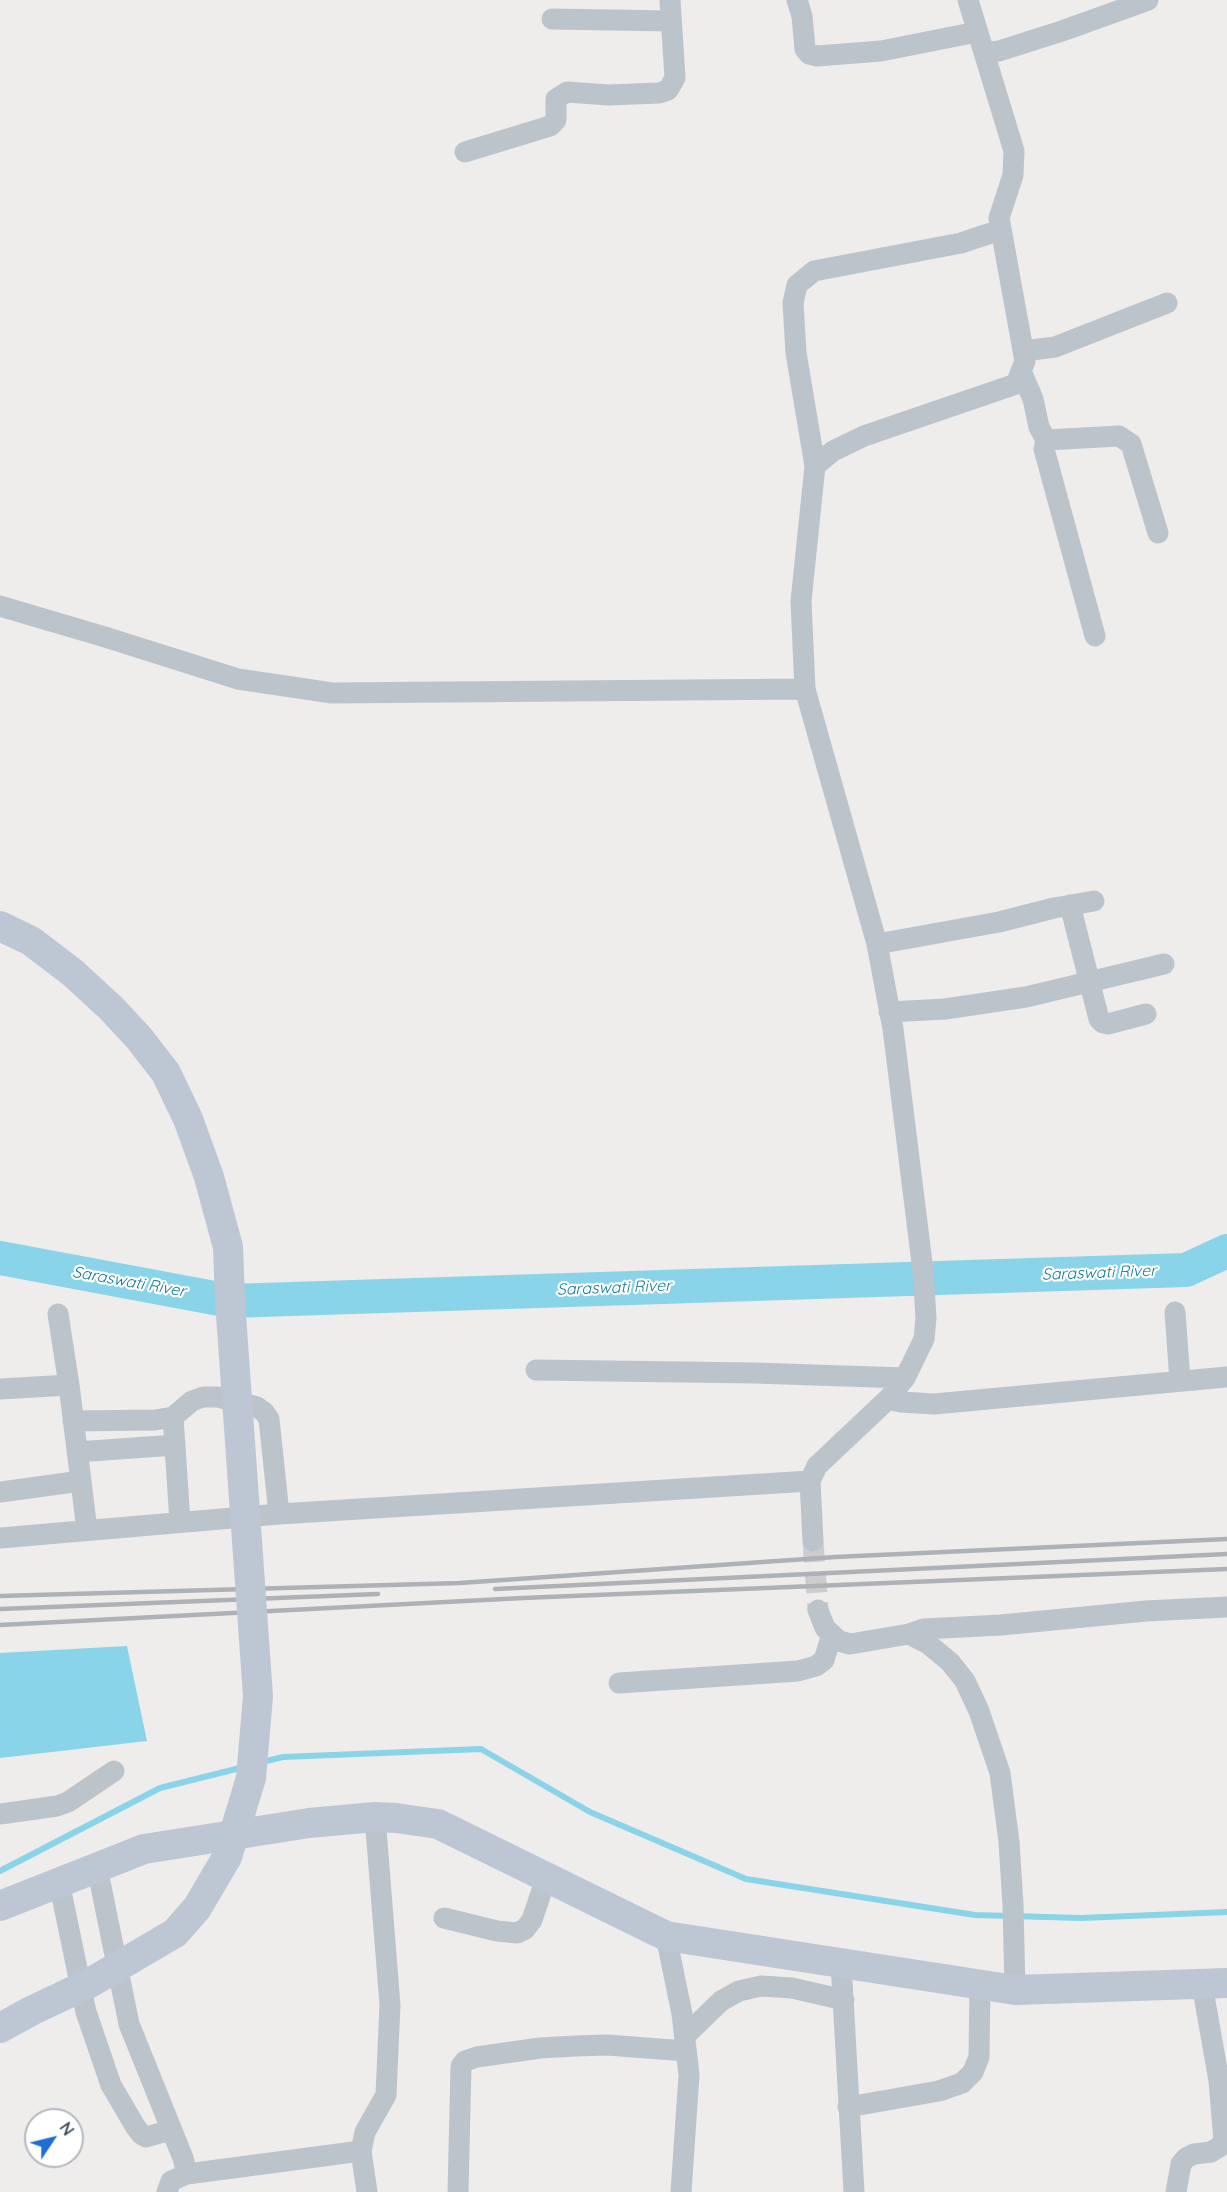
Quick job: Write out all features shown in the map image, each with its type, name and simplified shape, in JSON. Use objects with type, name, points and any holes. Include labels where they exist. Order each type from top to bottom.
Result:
[{"type":"street","points":[[797,0],[802,16],[805,49],[809,54],[817,56],[881,51],[977,32]]},
{"type":"street","points":[[968,0],[1014,151],[1013,175],[999,218],[1022,361],[1039,428],[1046,440],[1044,449],[1095,636]]},
{"type":"street","points":[[984,53],[999,51],[1062,31],[1148,0]]},
{"type":"street","points":[[465,152],[550,126],[556,120],[556,99],[567,92],[609,95],[659,93],[668,90],[675,78],[670,10],[552,19]]},
{"type":"street","points":[[813,1541],[810,1481],[817,1466],[888,1399],[905,1378],[924,1339],[926,1318],[923,1271],[889,1012],[877,944],[805,689],[801,601],[815,466],[796,353],[794,303],[796,285],[814,271],[961,243],[1000,230]]},
{"type":"street","points":[[1022,361],[1167,303]]},
{"type":"street","points":[[815,466],[833,451],[864,436],[1016,384],[1022,361]]},
{"type":"street","points":[[1046,440],[1119,436],[1131,444],[1158,533]]},
{"type":"street","points":[[0,606],[238,679],[332,693],[805,689]]},
{"type":"street","points":[[877,944],[999,922],[1094,901]]},
{"type":"street","points":[[1070,905],[1099,1019],[1103,1023],[1121,1022],[1146,1014]]},
{"type":"street","points":[[0,926],[31,941],[74,973],[139,1038],[166,1072],[188,1119],[209,1177],[228,1247],[258,1696],[251,1779],[226,1857],[197,1908],[175,1933],[88,1984],[0,2028]]},
{"type":"street","points":[[889,1012],[945,1008],[1026,997],[1164,964]]},
{"type":"street","points":[[1175,1312],[1180,1381]]},
{"type":"street","points":[[58,1314],[87,1530]]},
{"type":"street","points":[[536,1370],[754,1372],[905,1378]]},
{"type":"street","points":[[888,1399],[934,1404],[1227,1377]]},
{"type":"street","points":[[0,1389],[69,1385]]},
{"type":"street","points":[[73,1421],[155,1420],[173,1417],[192,1401],[203,1397],[257,1407],[269,1419],[279,1514]]},
{"type":"street","points":[[173,1417],[180,1522]]},
{"type":"street","points":[[77,1452],[175,1445]]},
{"type":"street","points":[[0,1492],[81,1481]]},
{"type":"street","points":[[0,1538],[279,1514],[810,1481]]},
{"type":"street","points":[[818,1610],[825,1628],[839,1641],[850,1644],[909,1634],[924,1629],[1001,1625],[1146,1611],[1227,1607]]},
{"type":"street","points":[[619,1683],[798,1671],[816,1666],[824,1660],[832,1634]]},
{"type":"street","points":[[909,1634],[927,1643],[950,1662],[965,1681],[979,1711],[1000,1773],[1010,1853],[1015,1990]]},
{"type":"street","points":[[0,1814],[57,1806],[68,1802],[114,1771]]},
{"type":"street","points":[[367,2192],[361,2151],[365,2133],[386,2095],[389,2044],[389,1974],[375,1817]]},
{"type":"street","points":[[0,1906],[144,1850],[309,1823],[375,1817],[438,1824],[666,1936],[1015,1990],[1214,1984],[1225,2141],[1211,2152],[1194,2154],[1186,2158],[1181,2164],[1176,2192]]},
{"type":"street","points":[[97,1868],[129,2024],[183,2158],[187,2174]]},
{"type":"street","points":[[444,1918],[497,1931],[517,1933],[525,1929],[532,1920],[546,1878]]},
{"type":"street","points":[[59,1882],[86,2012],[111,2085],[141,2134],[146,2137],[171,2130]]},
{"type":"street","points":[[666,1936],[686,2044],[689,2075],[681,2192]]},
{"type":"street","points":[[841,1963],[854,2192]]},
{"type":"street","points":[[848,2107],[939,2091],[962,2083],[973,2072],[980,2057],[980,1984]]},
{"type":"street","points":[[686,2044],[721,2001],[739,1992],[761,1986],[792,1988],[844,2000]]},
{"type":"street","points":[[458,2192],[461,2066],[465,2061],[477,2057],[540,2048],[686,2044]]},
{"type":"street","points":[[167,2192],[171,2181],[187,2174],[361,2151]]},
{"type":"water","points":[[127,1646],[147,1741],[0,1758],[0,1653]]},
{"type":"waterway","name":"Saraswati River","points":[[0,1258],[230,1301],[1186,1270],[1227,1251]]},
{"type":"waterway","points":[[262,1762],[283,1757],[481,1749],[590,1812],[746,1879],[975,1915],[1081,1918],[1227,1912]]},
{"type":"waterway","points":[[0,1871],[160,1788],[244,1767]]},
{"type":"tunnel","points":[[813,1541],[818,1610]]},
{"type":"railway","points":[[0,1596],[460,1583],[835,1557],[1227,1539]]},
{"type":"railway","points":[[495,1589],[1227,1554]]},
{"type":"railway","points":[[0,1625],[523,1598],[1227,1569]]},
{"type":"railway","points":[[0,1609],[378,1594]]}]
